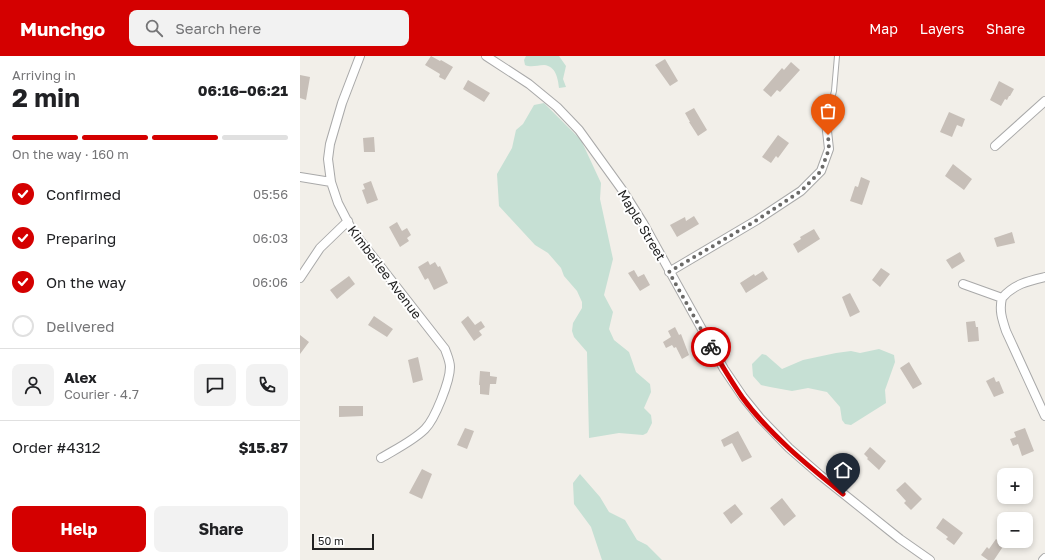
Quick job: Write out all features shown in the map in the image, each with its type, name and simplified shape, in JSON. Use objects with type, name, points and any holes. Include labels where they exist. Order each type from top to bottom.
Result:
[{"type":"street","name":"Kimberlee Avenue","points":[[360,56],[342,104],[330,144],[328,159],[331,182],[338,203],[352,230],[445,349],[450,365],[448,384],[436,412],[427,428],[406,444],[381,458]]},
{"type":"street","name":"Maple Street","points":[[486,56],[529,84],[557,107],[579,130],[623,191],[643,223],[724,369],[742,397],[760,418],[789,448],[820,475],[900,539],[930,560]]},
{"type":"street","points":[[995,146],[1045,101]]},
{"type":"street","points":[[669,272],[757,220],[801,191],[821,171],[829,149],[826,122]]},
{"type":"street","points":[[300,177],[331,182]]},
{"type":"street","points":[[300,278],[320,248],[348,221]]},
{"type":"street","points":[[1045,277],[1015,286],[1002,298],[1000,306],[1006,330],[1045,416]]},
{"type":"street","points":[[963,284],[1002,298]]},
{"type":"lane","points":[[826,122],[834,91],[837,56]]},
{"type":"green space","points":[[526,56],[559,56],[566,66],[563,79],[566,87],[559,88],[554,70],[548,66],[525,65],[524,60]]},
{"type":"green space","points":[[544,103],[581,140],[601,183],[600,199],[613,259],[604,295],[613,312],[609,329],[614,340],[629,352],[636,372],[650,384],[651,392],[644,408],[651,415],[652,423],[647,433],[643,435],[619,433],[589,438],[587,352],[574,337],[572,331],[573,323],[582,308],[582,302],[577,291],[564,276],[561,268],[548,253],[535,245],[499,206],[497,174],[512,148],[516,130],[523,124],[534,105]]},
{"type":"green space","points":[[879,349],[894,355],[895,362],[885,390],[886,403],[851,425],[845,424],[842,420],[840,407],[827,392],[808,388],[792,391],[770,387],[761,385],[753,376],[752,364],[762,354],[766,355],[782,369],[803,360],[836,353],[851,351],[860,353]]},
{"type":"green space","points":[[580,474],[600,497],[609,512],[625,520],[637,540],[647,545],[662,560],[602,560],[591,527],[574,504],[573,483]]},
{"type":"building","points":[[431,56],[453,67],[445,80],[439,77],[440,74],[425,65]]},
{"type":"building","points":[[665,59],[678,81],[670,86],[655,65]]},
{"type":"building","points":[[791,62],[800,70],[780,92],[777,90],[771,97],[763,90],[782,68],[784,70]]},
{"type":"building","points":[[300,75],[310,77],[306,100],[300,98]]},
{"type":"building","points":[[468,80],[490,93],[484,102],[463,89]]},
{"type":"building","points":[[999,81],[1014,89],[1001,106],[990,100]]},
{"type":"building","points":[[694,108],[707,130],[698,136],[685,113]]},
{"type":"building","points":[[949,112],[965,119],[962,127],[957,125],[952,137],[940,132]]},
{"type":"building","points":[[778,135],[789,143],[778,158],[776,156],[771,163],[762,157]]},
{"type":"building","points":[[374,137],[375,152],[364,152],[363,138]]},
{"type":"building","points":[[953,164],[972,179],[964,190],[945,176]]},
{"type":"building","points":[[861,177],[870,181],[862,205],[850,201],[855,186],[858,187]]},
{"type":"building","points":[[371,181],[378,200],[367,204],[362,190],[365,189],[363,184]]},
{"type":"building","points":[[694,216],[699,224],[677,237],[670,225],[685,217],[686,221]]},
{"type":"building","points":[[397,222],[402,231],[407,228],[411,235],[407,238],[409,241],[400,247],[389,227]]},
{"type":"building","points":[[814,229],[820,239],[798,253],[793,244],[801,239],[800,237]]},
{"type":"building","points":[[1012,232],[1015,243],[997,247],[994,238]]},
{"type":"building","points":[[960,252],[965,261],[952,269],[946,260]]},
{"type":"building","points":[[428,261],[430,265],[435,262],[438,267],[440,266],[448,283],[434,290],[428,278],[425,280],[418,267]]},
{"type":"building","points":[[881,268],[890,274],[880,287],[872,280]]},
{"type":"building","points":[[634,270],[638,277],[644,274],[650,285],[640,291],[628,273]]},
{"type":"building","points":[[763,271],[768,279],[746,293],[740,283],[754,274],[755,276]]},
{"type":"building","points":[[349,276],[355,284],[337,299],[330,290]]},
{"type":"building","points":[[850,293],[860,312],[850,317],[842,297]]},
{"type":"building","points":[[374,316],[393,329],[387,337],[368,325]]},
{"type":"building","points":[[468,316],[475,325],[481,321],[485,327],[479,331],[482,335],[474,341],[461,322]]},
{"type":"building","points":[[975,321],[976,327],[978,327],[979,341],[968,342],[966,322]]},
{"type":"building","points":[[675,327],[679,335],[681,334],[689,355],[682,359],[676,347],[674,348],[672,345],[666,348],[663,342],[671,337],[668,331]]},
{"type":"building","points":[[300,335],[309,342],[300,354]]},
{"type":"building","points":[[418,357],[423,380],[413,383],[408,360]]},
{"type":"building","points":[[909,362],[922,384],[913,389],[900,368]]},
{"type":"building","points":[[480,371],[490,372],[490,376],[497,377],[496,384],[490,384],[489,395],[480,394]]},
{"type":"building","points":[[994,377],[996,382],[999,381],[1004,393],[994,397],[986,381]]},
{"type":"building","points":[[339,406],[363,406],[363,416],[339,417]]},
{"type":"building","points":[[465,428],[474,431],[467,449],[457,445]]},
{"type":"building","points":[[1025,428],[1034,451],[1022,456],[1018,444],[1013,446],[1010,439],[1016,437],[1014,432]]},
{"type":"building","points":[[738,431],[752,457],[742,462],[732,443],[724,447],[721,440]]},
{"type":"building","points":[[870,447],[886,461],[879,470],[867,459],[868,458],[864,454]]},
{"type":"building","points":[[422,469],[432,474],[422,499],[409,493]]},
{"type":"building","points":[[905,482],[922,499],[911,510],[904,503],[906,501],[896,490]]},
{"type":"building","points":[[782,498],[796,516],[784,526],[770,508]]},
{"type":"building","points":[[735,504],[743,514],[731,524],[723,513]]},
{"type":"building","points":[[943,518],[963,533],[954,545],[946,539],[948,537],[936,528]]},
{"type":"building","points":[[996,539],[997,548],[1002,548],[994,560],[988,560],[981,555],[987,547],[989,549]]},
{"type":"way so far","points":[[711,347],[669,272],[757,220],[801,191],[821,171],[829,149],[828,135]]},
{"type":"route","points":[[711,347],[742,397],[760,418],[789,448],[843,494]]}]
